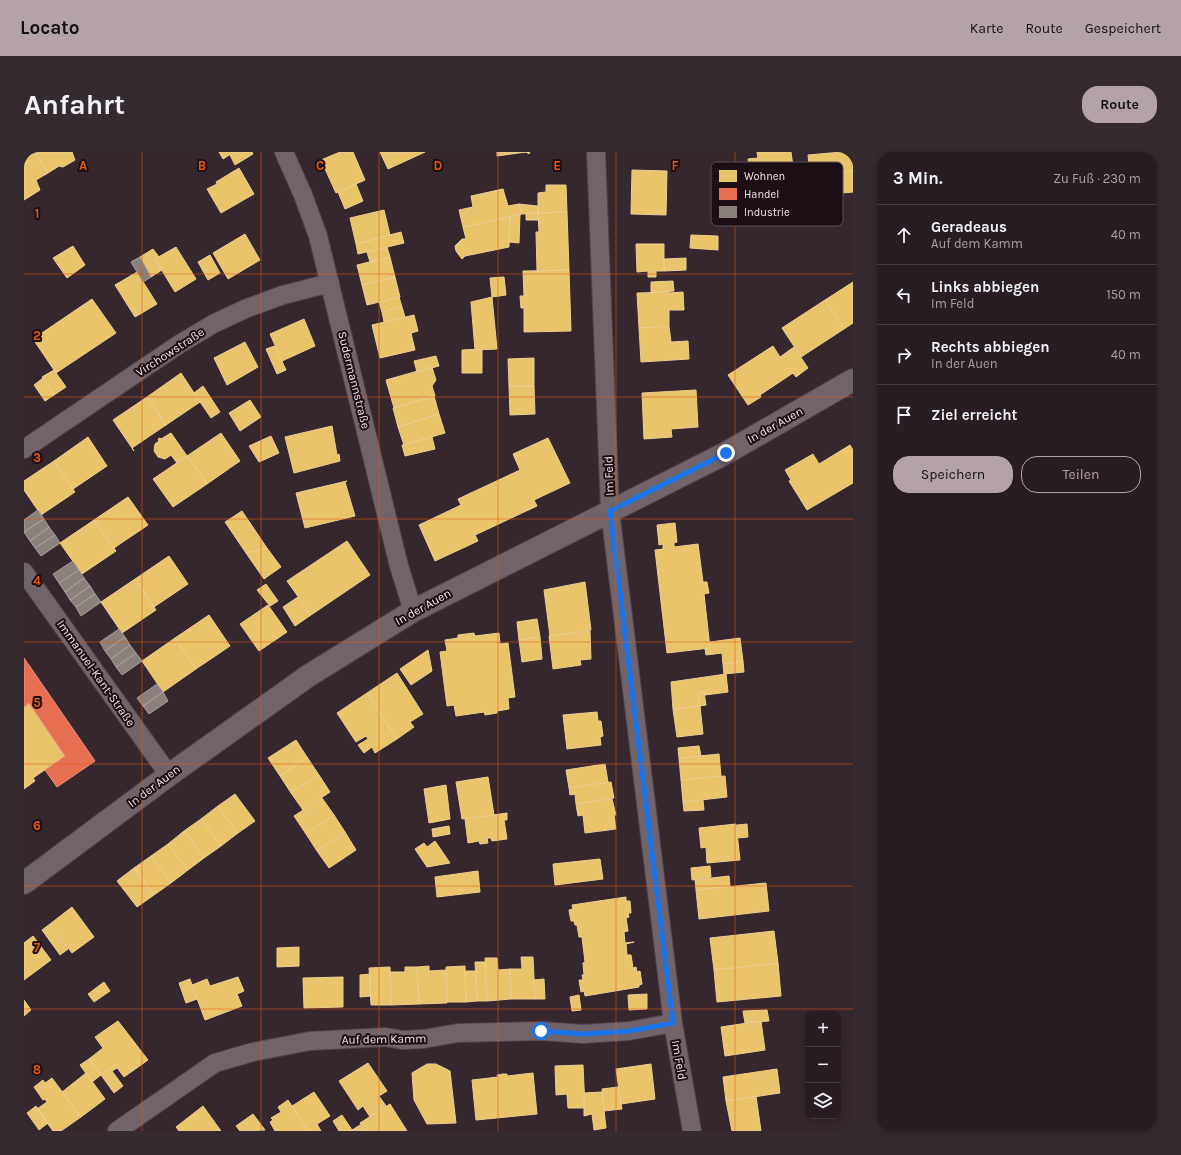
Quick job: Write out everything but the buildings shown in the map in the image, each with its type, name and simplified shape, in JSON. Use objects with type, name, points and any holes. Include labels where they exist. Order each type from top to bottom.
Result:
[{"type":"street","name":"Im Feld","points":[[596,152],[610,511],[673,1023],[692,1131]]},
{"type":"street","name":"Sudermannstraße","points":[[287,153],[304,195],[318,236],[399,566],[413,611]]},
{"type":"street","name":"Virchowstraße","points":[[24,449],[178,345],[213,324],[245,309],[283,295],[330,283]]},
{"type":"street","name":"In der Auen","points":[[24,883],[169,775],[308,676],[413,611],[726,453],[853,380]]},
{"type":"street","name":"Immanuel-Kant-Straße","points":[[24,572],[169,775]]},
{"type":"street","name":"Auf dem Kamm","points":[[117,1131],[215,1063],[253,1052],[288,1045],[310,1041],[386,1037],[402,1040],[424,1040],[458,1033],[541,1031],[583,1034],[629,1031],[673,1023]]},
{"type":"route","points":[[541,1031],[583,1034],[629,1031],[673,1023],[610,511],[726,453]]}]
